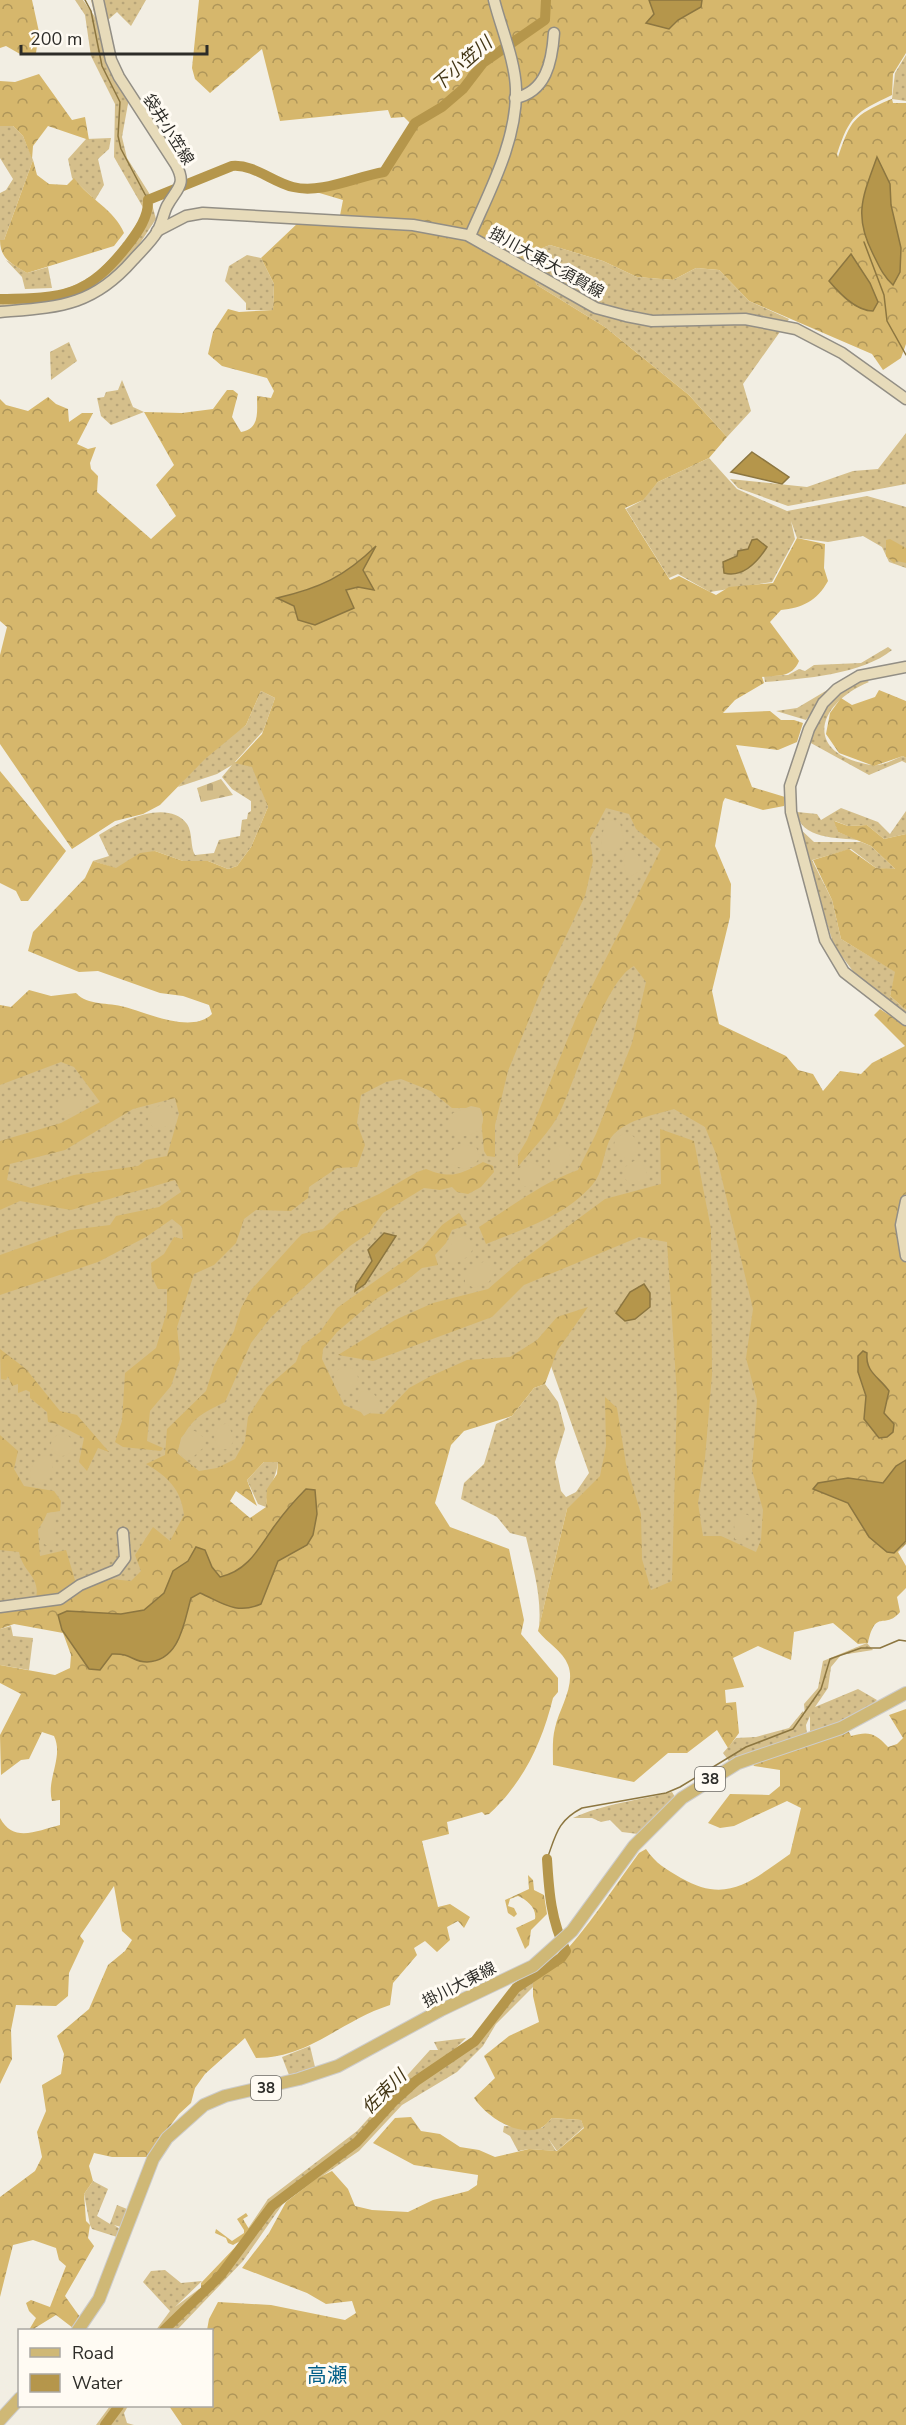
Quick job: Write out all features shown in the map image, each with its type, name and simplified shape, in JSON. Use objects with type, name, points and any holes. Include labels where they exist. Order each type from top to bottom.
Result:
[{"type":"main road","name":"袋井小笠線","points":[[0,312],[68,305],[100,291],[118,277],[158,231],[182,179],[176,165],[118,77],[111,60],[98,0]]},
{"type":"main road","points":[[470,236],[505,151],[515,98],[514,74],[494,0]]},
{"type":"main road","points":[[515,98],[532,93],[542,82],[547,71],[554,33]]},
{"type":"main road","name":"掛川大東大須賀線","points":[[158,231],[186,216],[236,213],[413,225],[470,236],[596,308],[652,321],[745,319],[796,329],[842,353],[905,398]]},
{"type":"main road","points":[[906,667],[859,676],[837,689],[823,703],[809,729],[790,786],[791,812],[825,940],[844,972],[906,1020]]},
{"type":"main road","points":[[906,1201],[902,1225],[906,1256]]},
{"type":"main road","points":[[0,1607],[56,1601],[80,1585],[116,1570],[125,1558],[123,1533]]},
{"type":"main road","name":"掛川大東線","points":[[79,2329],[99,2299],[153,2159],[167,2138],[204,2105],[225,2096],[295,2080],[338,2066],[452,2005],[533,1966],[562,1941],[634,1846],[682,1798],[738,1763],[784,1745],[842,1728],[906,1693]]},
{"type":"main road","points":[[0,2420],[18,2400]]},
{"type":"green space","points":[[0,0],[32,0],[39,32],[36,53],[20,54],[6,46],[0,48]]},
{"type":"green space","points":[[75,0],[83,0],[95,17],[91,0],[146,0],[131,26],[117,12],[101,26],[129,98],[122,137],[127,158],[149,193],[156,219],[122,268],[97,289],[57,302],[0,307],[0,295],[42,294],[61,290],[91,276],[125,241],[145,211],[114,157],[115,104],[91,56],[85,15]]},
{"type":"green space","points":[[199,0],[906,0],[906,53],[893,74],[892,95],[855,117],[846,131],[837,154],[838,157],[850,127],[860,115],[892,99],[893,103],[906,103],[906,344],[901,358],[883,370],[872,354],[749,301],[719,270],[696,268],[673,280],[637,277],[603,261],[550,245],[522,256],[537,285],[605,327],[689,395],[727,437],[709,458],[658,482],[643,500],[625,508],[670,580],[679,576],[716,595],[729,587],[773,583],[797,538],[825,544],[824,568],[828,581],[824,588],[808,602],[781,610],[770,622],[799,661],[796,666],[784,675],[762,677],[764,683],[735,700],[723,713],[770,711],[781,720],[803,723],[797,742],[778,750],[736,745],[752,787],[785,797],[784,806],[763,810],[725,798],[723,802],[715,846],[731,884],[730,917],[712,991],[719,1024],[786,1056],[798,1070],[813,1074],[823,1091],[840,1071],[861,1074],[872,1063],[905,1046],[874,1015],[880,1009],[906,1026],[906,1544],[898,1552],[906,1566],[906,1588],[897,1597],[900,1612],[889,1620],[877,1622],[868,1643],[858,1644],[833,1623],[794,1632],[791,1660],[758,1646],[733,1658],[744,1687],[725,1690],[726,1703],[736,1702],[739,1733],[728,1748],[717,1730],[687,1753],[668,1753],[634,1782],[553,1765],[554,1732],[568,1689],[570,1673],[566,1660],[538,1631],[567,1509],[600,1476],[606,1446],[605,1397],[617,1408],[626,1464],[641,1514],[642,1559],[651,1590],[672,1581],[677,1395],[667,1242],[639,1237],[524,1285],[492,1317],[373,1361],[338,1355],[395,1320],[433,1303],[488,1289],[517,1264],[605,1199],[661,1184],[660,1129],[694,1141],[711,1229],[712,1375],[705,1458],[698,1503],[703,1536],[721,1536],[756,1552],[761,1540],[763,1510],[752,1470],[757,1400],[746,1358],[753,1309],[716,1154],[705,1127],[674,1109],[647,1116],[621,1128],[614,1134],[609,1141],[599,1174],[593,1184],[570,1205],[529,1227],[486,1244],[479,1227],[540,1188],[578,1170],[596,1134],[632,1043],[646,982],[634,966],[623,975],[612,990],[556,1119],[518,1167],[518,1155],[527,1140],[576,1018],[661,849],[636,829],[629,814],[606,808],[590,838],[593,861],[585,896],[546,978],[508,1071],[495,1125],[495,1157],[487,1156],[484,1151],[480,1108],[452,1108],[431,1091],[401,1079],[386,1082],[361,1095],[357,1123],[365,1145],[357,1167],[337,1168],[309,1187],[308,1198],[291,1211],[256,1210],[244,1219],[236,1243],[214,1265],[194,1274],[177,1327],[180,1359],[171,1386],[150,1411],[147,1441],[163,1448],[161,1451],[123,1447],[115,1442],[122,1421],[125,1373],[156,1348],[167,1311],[167,1289],[158,1289],[152,1277],[151,1263],[164,1254],[174,1237],[183,1239],[182,1227],[172,1219],[146,1237],[98,1262],[0,1295],[0,1255],[70,1230],[110,1225],[116,1216],[159,1207],[181,1192],[175,1180],[71,1210],[20,1201],[0,1210],[0,1141],[61,1123],[100,1102],[74,1067],[61,1062],[0,1085],[0,1005],[11,1007],[29,990],[51,996],[76,993],[92,1002],[119,1005],[181,1022],[203,1020],[212,1014],[209,1005],[183,996],[160,993],[98,971],[79,972],[28,951],[33,932],[85,878],[93,861],[116,868],[140,853],[155,851],[183,861],[208,861],[228,869],[237,866],[251,847],[268,807],[252,767],[235,763],[262,734],[275,698],[261,691],[246,725],[205,759],[160,805],[143,814],[115,821],[72,849],[0,744],[0,655],[7,627],[0,621],[0,399],[6,405],[28,411],[48,397],[56,404],[68,409],[69,422],[82,413],[93,413],[77,444],[88,449],[96,447],[90,463],[91,469],[98,476],[97,492],[151,539],[176,516],[156,485],[174,465],[144,412],[182,413],[213,409],[227,390],[233,390],[238,394],[232,417],[241,432],[252,427],[256,419],[257,396],[271,398],[274,391],[267,378],[222,366],[208,354],[213,332],[228,309],[239,312],[273,310],[274,284],[261,258],[299,222],[338,226],[343,200],[316,192],[389,170],[413,126],[404,117],[391,118],[388,110],[280,121],[262,49],[210,93],[195,79],[192,68]],"holes":[[[175,1098],[179,1114],[167,1156],[146,1160],[138,1166],[74,1175],[31,1188],[7,1180],[10,1164],[65,1150],[133,1109]]]},
{"type":"green space","points":[[906,55],[906,101],[892,99],[895,73]]},
{"type":"green space","points":[[39,74],[72,120],[85,117],[89,140],[48,126],[33,146],[32,159],[23,136],[13,126],[0,126],[0,81],[15,82]]},
{"type":"green space","points":[[0,126],[13,126],[23,136],[33,160],[4,240],[0,240],[0,193],[6,190],[13,179],[0,158]]},
{"type":"green space","points":[[111,138],[109,149],[98,159],[104,185],[95,200],[72,178],[68,159],[86,139]]},
{"type":"green space","points":[[33,160],[37,175],[49,184],[67,185],[74,178],[115,218],[124,233],[114,246],[27,273],[8,260],[2,252],[0,240],[4,240]]},
{"type":"green space","points":[[550,245],[603,261],[637,277],[673,280],[696,268],[719,270],[749,301],[789,319],[743,384],[751,411],[727,437],[689,395],[605,327],[537,285],[521,256]]},
{"type":"green space","points":[[247,255],[261,258],[274,284],[273,310],[246,310],[246,303],[225,281],[229,266]]},
{"type":"green space","points":[[6,260],[27,273],[48,267],[52,288],[25,289],[22,277]]},
{"type":"green space","points":[[69,342],[77,361],[51,380],[50,352]]},
{"type":"green space","points":[[122,380],[133,407],[144,412],[111,425],[101,416],[97,398],[104,397],[106,392],[118,390]]},
{"type":"green space","points":[[906,433],[906,484],[788,506],[738,488],[730,479],[807,487],[853,471],[878,469]]},
{"type":"green space","points":[[709,458],[737,489],[787,511],[867,496],[906,507],[906,568],[889,562],[882,547],[863,536],[828,542],[797,538],[791,521],[795,539],[772,582],[710,592],[678,574],[669,578],[626,509],[641,501],[658,482]]},
{"type":"green space","points":[[890,539],[906,548],[906,563],[897,561],[894,563],[886,556],[886,540]]},
{"type":"green space","points":[[888,647],[892,650],[880,658],[849,670],[814,677],[765,682],[764,676],[788,675],[799,669],[805,671],[814,665],[861,663]]},
{"type":"green space","points":[[865,679],[869,682],[837,703],[828,716],[824,728],[827,740],[835,751],[850,760],[876,765],[903,756],[906,758],[906,763],[902,761],[869,775],[809,742],[819,720],[836,697]]},
{"type":"green space","points":[[829,689],[806,720],[776,711],[797,708]]},
{"type":"green space","points":[[879,690],[906,701],[906,758],[903,756],[874,766],[839,753],[826,734],[830,713],[841,698],[852,705],[875,697]]},
{"type":"green space","points":[[261,691],[275,698],[263,731],[235,762],[254,767],[268,807],[251,847],[237,866],[228,869],[208,861],[183,861],[155,851],[117,869],[93,861],[109,856],[99,835],[144,814],[156,812],[179,816],[189,828],[195,855],[214,853],[219,840],[240,836],[242,820],[247,819],[251,811],[251,801],[232,789],[222,777],[232,765],[217,774],[178,787],[203,756],[246,725]]},
{"type":"green space","points":[[0,771],[66,851],[28,901],[21,901],[16,891],[0,883]]},
{"type":"green space","points":[[598,772],[676,851],[743,1170],[772,1564],[648,1603],[567,1509],[539,1627],[538,1593],[526,1537],[510,1533],[497,1517],[461,1499],[464,1483],[484,1464],[496,1424],[512,1416],[534,1388],[545,1384],[558,1402],[565,1429],[555,1462],[561,1491],[566,1497],[576,1492],[589,1473],[551,1366],[379,1442],[295,1391],[147,1595],[0,1626],[0,1059],[23,1042],[208,1099]]},
{"type":"green space","points":[[221,779],[233,795],[201,802],[197,788]]},
{"type":"green space","points":[[841,808],[878,822],[890,834],[906,811],[906,834],[884,839],[867,825],[848,826],[835,821],[838,832],[859,840],[821,835],[805,827],[799,821],[797,812],[817,814],[821,820]]},
{"type":"green space","points":[[612,820],[620,823],[624,840],[616,851],[606,852],[602,849],[601,841],[605,823]]},
{"type":"green space","points":[[834,821],[848,826],[867,825],[884,839],[906,834],[906,1010],[890,996],[895,972],[841,939],[832,900],[813,860],[849,849],[876,868],[895,869],[871,846],[838,832]]},
{"type":"green space","points":[[797,826],[814,842],[861,842],[871,846],[896,870],[876,868],[851,849],[812,860],[832,900],[841,939],[896,972],[890,996],[906,1010],[906,1016],[859,979],[834,946]]},
{"type":"green space","points":[[633,850],[640,858],[643,869],[630,877],[626,874],[623,860],[626,851]]},
{"type":"green space","points":[[60,1099],[83,1100],[83,1106],[73,1114],[63,1113],[56,1107]]},
{"type":"green space","points":[[167,1103],[171,1106],[175,1118],[168,1126],[154,1129],[148,1120],[150,1113]]},
{"type":"green space","points":[[471,1106],[480,1108],[482,1125],[472,1134],[460,1136],[450,1126],[449,1119],[453,1113]]},
{"type":"green space","points":[[626,1134],[635,1137],[638,1146],[635,1155],[626,1158],[617,1155],[614,1146],[617,1137]]},
{"type":"green space","points":[[459,1144],[476,1147],[480,1157],[473,1167],[464,1169],[450,1164],[450,1153]]},
{"type":"green space","points":[[564,1145],[571,1148],[569,1160],[558,1170],[551,1171],[549,1155],[555,1147]]},
{"type":"green space","points":[[634,1161],[642,1162],[649,1178],[641,1184],[631,1184],[624,1178],[625,1167]]},
{"type":"green space","points":[[483,1162],[493,1166],[494,1172],[481,1187],[468,1194],[457,1192],[452,1187],[440,1190],[424,1188],[383,1213],[369,1233],[350,1246],[271,1317],[251,1343],[225,1402],[194,1421],[185,1434],[177,1453],[199,1471],[217,1468],[235,1459],[245,1441],[248,1417],[267,1387],[296,1362],[302,1346],[320,1332],[337,1308],[422,1248],[442,1225],[459,1213],[467,1225],[452,1230],[446,1243],[435,1255],[438,1265],[422,1268],[406,1281],[376,1299],[337,1332],[323,1349],[322,1359],[344,1405],[363,1413],[384,1414],[409,1388],[431,1376],[467,1360],[510,1357],[537,1340],[557,1317],[588,1307],[557,1351],[545,1384],[534,1388],[512,1416],[464,1431],[451,1445],[435,1503],[450,1527],[509,1549],[524,1620],[521,1634],[558,1678],[558,1692],[553,1698],[543,1731],[530,1761],[501,1802],[489,1814],[485,1815],[482,1812],[447,1822],[449,1834],[422,1841],[438,1907],[450,1904],[470,1917],[464,1928],[458,1921],[447,1927],[450,1940],[437,1952],[425,1941],[414,1948],[417,1955],[393,1983],[390,2005],[293,2052],[256,2058],[245,2038],[205,2074],[195,2088],[191,2103],[179,2114],[147,2157],[112,2157],[94,2153],[89,2166],[93,2181],[84,2194],[86,2221],[90,2225],[88,2238],[94,2246],[65,2296],[80,2317],[73,2328],[56,2315],[35,2329],[30,2329],[36,2318],[29,2311],[26,2303],[31,2300],[50,2307],[66,2266],[59,2260],[56,2248],[33,2240],[13,2245],[0,2297],[0,2197],[35,2171],[42,2157],[37,2132],[46,2111],[42,2085],[61,2074],[64,2054],[57,2036],[89,2009],[108,1965],[125,1951],[132,1940],[122,1931],[114,1886],[80,1936],[84,1941],[69,1973],[68,1996],[56,2006],[16,2005],[11,2030],[12,2059],[0,2084],[0,1818],[12,1831],[19,1833],[35,1832],[60,1825],[60,1800],[52,1801],[51,1793],[57,1752],[54,1736],[42,1732],[29,1759],[21,1760],[1,1775],[0,1735],[21,1694],[0,1683],[0,1665],[55,1675],[70,1668],[71,1655],[63,1633],[14,1624],[0,1629],[0,1606],[34,1606],[37,1588],[19,1552],[0,1550],[0,1435],[18,1451],[14,1469],[24,1486],[54,1491],[61,1501],[60,1511],[48,1513],[38,1530],[40,1556],[66,1550],[77,1587],[90,1577],[131,1581],[141,1571],[135,1555],[153,1527],[170,1541],[184,1515],[180,1498],[172,1485],[146,1464],[165,1455],[167,1429],[206,1391],[214,1366],[234,1331],[241,1308],[251,1290],[302,1234],[323,1229],[340,1212],[426,1169],[449,1175],[461,1173]],"holes":[[[264,1462],[278,1462],[277,1474],[267,1489],[266,1507],[250,1518],[230,1501],[236,1491],[257,1506],[247,1480]]]},
{"type":"green space","points":[[530,1162],[540,1166],[541,1177],[532,1185],[524,1186],[521,1185],[518,1169]]},
{"type":"green space","points":[[461,1234],[468,1237],[474,1247],[469,1256],[451,1266],[447,1253],[451,1244]]},
{"type":"green space","points":[[485,1261],[495,1273],[489,1282],[474,1288],[465,1283],[465,1271]]},
{"type":"green space","points":[[0,1349],[26,1369],[60,1411],[77,1415],[109,1452],[98,1448],[87,1471],[79,1462],[84,1438],[57,1424],[48,1422],[47,1412],[30,1398],[30,1392],[26,1390],[18,1393],[18,1384],[12,1386],[8,1376],[6,1380],[1,1379]]},
{"type":"green space","points":[[346,1367],[351,1368],[357,1374],[357,1384],[351,1390],[346,1391],[341,1390],[335,1384],[334,1379],[335,1374],[341,1368]]},
{"type":"green space","points":[[362,1391],[374,1394],[379,1405],[376,1410],[364,1416],[358,1404]]},
{"type":"green space","points":[[228,1423],[234,1440],[229,1449],[219,1450],[214,1438],[218,1426]]},
{"type":"green space","points":[[195,1431],[203,1437],[203,1448],[193,1457],[185,1459],[178,1452],[181,1438],[186,1432]]},
{"type":"green space","points":[[62,1434],[70,1437],[73,1445],[70,1453],[62,1456],[54,1453],[51,1445],[54,1437]]},
{"type":"green space","points":[[47,1455],[53,1460],[52,1473],[45,1482],[37,1484],[31,1478],[30,1470],[38,1457]]},
{"type":"green space","points":[[264,1462],[278,1462],[266,1507],[258,1504],[247,1480]]},
{"type":"green space","points":[[56,1512],[54,1544],[46,1545],[40,1540],[39,1532],[47,1513]]},
{"type":"green space","points":[[740,1512],[750,1516],[752,1526],[744,1538],[739,1540],[735,1539],[734,1521]]},
{"type":"green space","points":[[11,1626],[13,1636],[33,1638],[29,1670],[0,1665],[0,1629]]},
{"type":"green space","points":[[867,1643],[873,1650],[841,1655],[831,1667],[828,1688],[815,1707],[858,1689],[877,1700],[871,1706],[846,1720],[810,1732],[810,1716],[806,1725],[807,1735],[729,1761],[723,1753],[736,1738],[756,1737],[789,1728],[803,1711],[805,1715],[804,1704],[818,1688],[823,1661]]},
{"type":"green space","points":[[906,1709],[906,2425],[182,2425],[170,2407],[213,2407],[213,2329],[207,2329],[209,2319],[218,2302],[271,2305],[345,2320],[356,2313],[352,2301],[326,2304],[307,2293],[242,2268],[269,2233],[286,2202],[316,2179],[332,2171],[348,2189],[355,2206],[372,2210],[408,2212],[433,2200],[468,2191],[477,2185],[478,2175],[414,2165],[373,2143],[395,2118],[411,2117],[421,2131],[440,2134],[460,2147],[479,2150],[495,2157],[529,2149],[557,2151],[584,2128],[581,2120],[552,2118],[541,2128],[522,2130],[503,2124],[474,2098],[495,2078],[484,2056],[509,2036],[539,2022],[533,1996],[533,1983],[577,1938],[639,1853],[646,1849],[658,1862],[681,1878],[698,1886],[713,1889],[739,1886],[764,1873],[790,1854],[801,1808],[787,1801],[734,1826],[720,1828],[708,1823],[730,1794],[769,1795],[780,1786],[780,1770],[754,1766],[752,1763],[848,1730],[851,1736],[871,1734],[888,1747],[897,1744],[903,1738],[889,1715]]},
{"type":"green space","points":[[672,1792],[675,1797],[638,1834],[622,1832],[610,1820],[601,1822],[592,1818],[573,1818],[609,1806]]},
{"type":"green space","points":[[528,1875],[533,1880],[534,1890],[544,1895],[547,1914],[531,1930],[529,1945],[525,1949],[516,1928],[535,1919],[533,1908],[518,1896],[510,1899],[508,1906],[514,1908],[517,1914],[514,1917],[508,1913],[505,1900],[529,1889]]},
{"type":"green space","points":[[566,1948],[549,1971],[496,2024],[483,2046],[457,2072],[402,2105],[359,2151],[284,2202],[243,2261],[178,2329],[157,2329],[170,2311],[143,2282],[151,2271],[165,2270],[181,2283],[202,2281],[175,2307],[199,2289],[207,2289],[268,2199],[357,2131],[430,2050],[438,2050],[434,2042],[466,2038],[447,2057],[471,2046],[489,2027],[520,1982]]},
{"type":"green space","points":[[310,2046],[315,2067],[289,2075],[282,2057]]},
{"type":"green space","points":[[552,2118],[581,2120],[584,2127],[557,2151],[548,2138],[556,2151],[529,2149],[518,2151],[510,2136],[503,2132],[504,2126],[542,2128]]},
{"type":"green space","points":[[93,2181],[108,2189],[97,2216],[110,2224],[117,2205],[127,2209],[121,2227],[114,2225],[120,2229],[117,2237],[92,2229],[90,2225],[84,2194]]},
{"type":"green space","points":[[246,2213],[248,2216],[243,2219],[249,2229],[256,2219],[259,2219],[249,2238],[214,2281],[206,2288],[201,2287],[201,2283],[242,2240],[233,2245],[228,2243],[226,2238],[215,2233],[216,2229],[232,2241],[244,2233],[237,2219]]},
{"type":"green space","points":[[109,2407],[127,2407],[124,2413],[127,2423],[134,2425],[96,2425]]},
{"type":"water","points":[[649,0],[702,0],[701,7],[678,20],[669,29],[646,23],[654,14]]},
{"type":"water","points":[[877,157],[890,184],[891,205],[901,248],[900,272],[893,285],[873,254],[863,228],[864,195]]},
{"type":"water","points":[[851,254],[870,283],[878,302],[873,311],[855,305],[829,281]]},
{"type":"water","points":[[752,452],[789,477],[782,484],[731,472]]},
{"type":"water","points":[[757,539],[767,547],[759,558],[744,571],[724,573],[723,562],[737,556],[738,551],[748,549],[752,540]]},
{"type":"water","points":[[376,546],[363,570],[374,590],[358,587],[346,590],[354,608],[315,625],[298,620],[294,606],[277,598],[331,580],[353,566]]},
{"type":"water","points":[[384,1233],[396,1236],[365,1284],[355,1291],[356,1285],[372,1261],[368,1250]]},
{"type":"water","points":[[644,1284],[650,1293],[650,1307],[635,1319],[625,1321],[616,1313],[630,1292]]},
{"type":"water","points":[[863,1351],[867,1353],[870,1370],[889,1391],[884,1413],[894,1424],[893,1432],[887,1437],[879,1438],[864,1419],[866,1396],[858,1372],[858,1356]]},
{"type":"water","points":[[906,1460],[906,1541],[894,1553],[887,1552],[869,1537],[848,1503],[813,1489],[818,1483],[848,1478],[883,1483],[896,1466]]},
{"type":"water","points":[[306,1489],[315,1490],[317,1514],[313,1535],[307,1545],[278,1561],[261,1604],[237,1608],[200,1593],[191,1598],[179,1639],[167,1655],[147,1662],[112,1654],[100,1670],[89,1669],[62,1630],[58,1615],[67,1611],[121,1614],[144,1610],[164,1593],[173,1571],[188,1561],[196,1547],[205,1550],[212,1567],[220,1577],[238,1570],[257,1552],[281,1518]]},
{"type":"waterway","points":[[85,0],[91,11],[102,66],[120,102],[118,136],[121,149],[148,200]]},
{"type":"waterway","name":"下小笠川","points":[[0,299],[58,295],[86,285],[100,275],[132,240],[145,218],[148,200],[232,166],[255,170],[285,185],[304,189],[326,187],[384,172],[415,123],[442,107],[463,89],[483,63],[545,20],[546,0]]},
{"type":"waterway","points":[[864,242],[884,295],[887,321],[906,355]]},
{"type":"waterway","points":[[547,1859],[558,1829],[567,1818],[582,1808],[666,1793],[746,1747],[793,1729],[821,1689],[830,1659],[861,1648],[880,1648],[899,1640],[906,1641]]},
{"type":"waterway","name":"佐束川","points":[[165,2329],[220,2276],[272,2206],[357,2142],[394,2101],[416,2081],[475,2041],[516,1988],[561,1958],[566,1951],[554,1917],[547,1859]]},
{"type":"waterway","name":"佐束川","points":[[105,2425],[118,2407]]},
{"type":"district","name":"高瀬","points":[[327,2375]]}]
